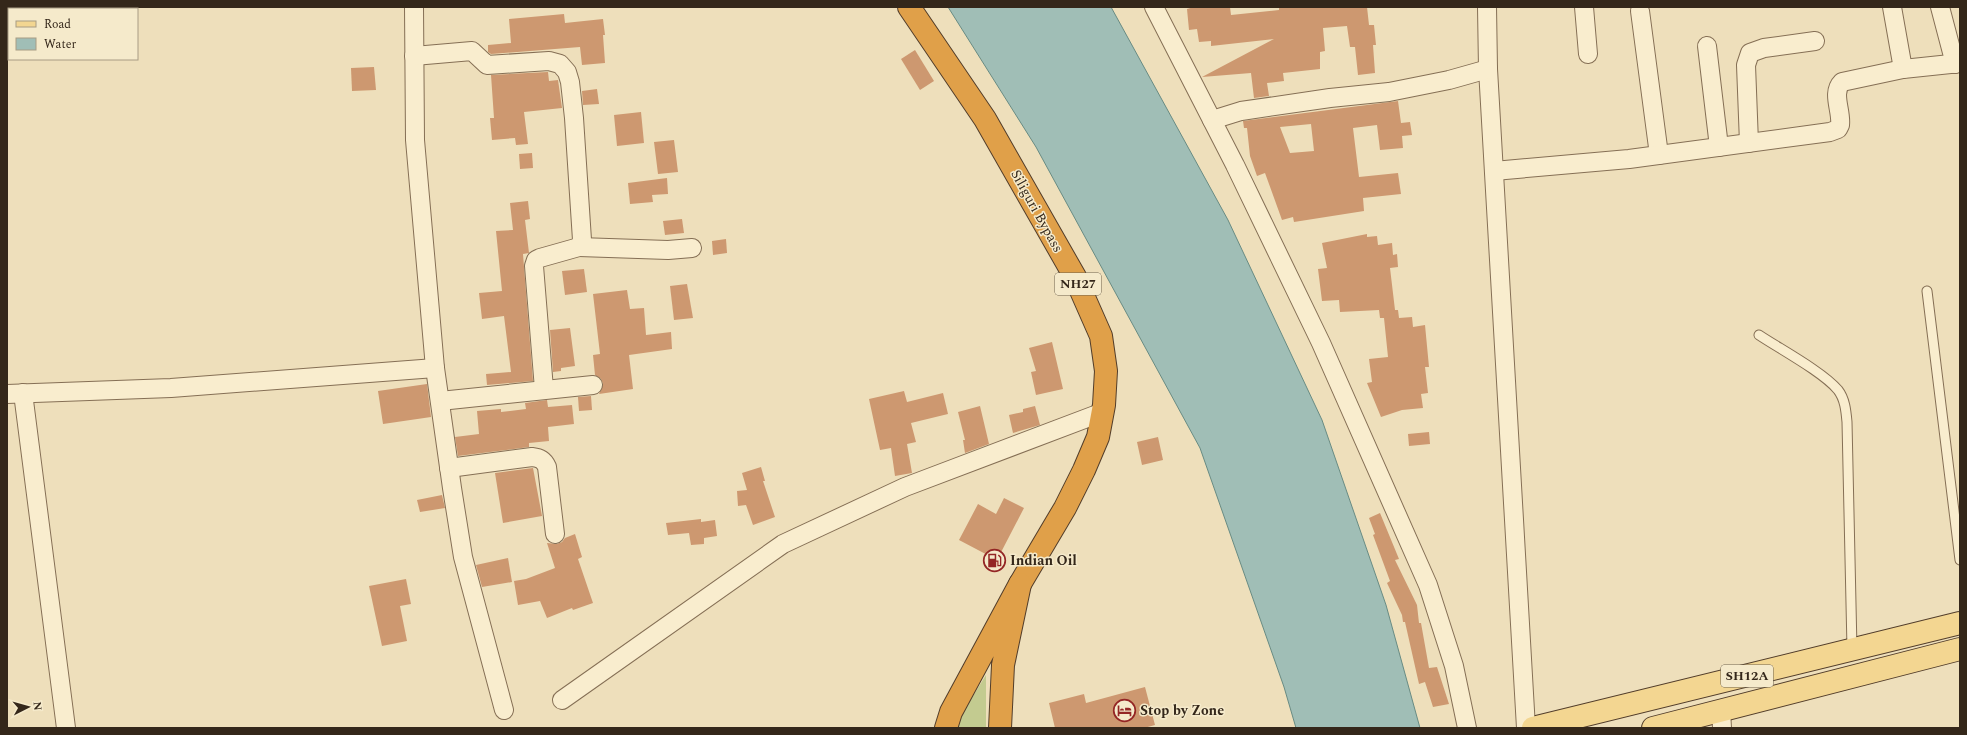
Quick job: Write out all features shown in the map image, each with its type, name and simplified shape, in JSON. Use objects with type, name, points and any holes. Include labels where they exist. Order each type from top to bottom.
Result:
[{"type":"highway","name":"Siliguri Bypass","points":[[909,7],[985,119],[1075,277],[1101,336],[1105,364],[1103,412],[1098,437],[1084,470],[1065,508],[1020,584]]},
{"type":"highway","name":"NH27","points":[[946,728],[951,712],[1020,584]]},
{"type":"highway","name":"NH27","points":[[1000,728],[1003,666],[1020,584]]},
{"type":"main road","name":"SH12A","points":[[1533,728],[1960,623]]},
{"type":"main road","name":"SH12A","points":[[1653,728],[1722,719],[1960,649]]},
{"type":"street","points":[[414,7],[415,140],[435,368],[449,468],[464,557],[504,710]]},
{"type":"street","points":[[1154,7],[1212,120],[1321,343],[1428,585],[1454,666],[1467,728]]},
{"type":"street","points":[[1487,7],[1488,69],[1526,728]]},
{"type":"street","points":[[1584,7],[1588,54]]},
{"type":"street","points":[[1892,7],[1903,70]]},
{"type":"street","points":[[1494,171],[1659,155],[1835,130],[1840,125],[1837,89],[1842,82],[1903,70],[1957,64],[1940,7]]},
{"type":"street","points":[[1640,11],[1659,155]]},
{"type":"street","points":[[1749,143],[1746,65],[1750,53],[1764,48],[1815,41]]},
{"type":"street","points":[[1707,46],[1719,147]]},
{"type":"street","points":[[414,56],[472,51],[487,65],[549,61],[555,62],[564,68],[570,82],[574,118],[582,240],[579,247]]},
{"type":"street","points":[[1212,120],[1241,111],[1330,98],[1389,92],[1449,80],[1488,69]]},
{"type":"street","points":[[544,389],[534,266],[536,260],[579,247],[668,250],[692,248]]},
{"type":"street","points":[[66,728],[15,393],[171,388],[435,368]]},
{"type":"street","points":[[440,401],[593,384]]},
{"type":"street","points":[[562,700],[795,537],[905,487],[1103,412]]},
{"type":"street","points":[[449,468],[532,457],[539,458],[545,462],[555,534]]},
{"type":"lane","points":[[1927,291],[1960,560]]},
{"type":"lane","points":[[1759,335],[1825,378],[1838,390],[1843,400],[1847,422],[1852,650]]},
{"type":"green space","points":[[986,675],[986,728],[953,728]]},
{"type":"water","points":[[948,7],[1111,7],[1228,220],[1322,420],[1386,605],[1420,728],[1296,728],[1284,687],[1200,448],[1036,147]]},
{"type":"building","points":[[1194,7],[1230,7],[1231,15],[1279,10],[1279,7],[1367,7],[1369,25],[1374,25],[1376,45],[1373,45],[1375,73],[1358,75],[1355,47],[1350,47],[1347,26],[1323,28],[1325,51],[1320,52],[1320,69],[1283,73],[1284,81],[1267,83],[1269,96],[1254,98],[1251,73],[1202,77],[1274,39],[1211,46],[1211,41],[1199,42],[1197,29],[1189,30],[1187,9]]},
{"type":"building","points":[[564,14],[565,23],[603,19],[605,35],[603,35],[605,63],[582,65],[580,47],[491,54],[488,52],[488,45],[511,43],[509,19]]},
{"type":"building","points":[[915,50],[934,81],[920,90],[901,59]]},
{"type":"building","points":[[374,67],[376,90],[352,91],[351,68]]},
{"type":"building","points":[[548,72],[549,81],[558,80],[562,108],[524,112],[528,144],[516,145],[515,138],[492,140],[490,118],[494,118],[491,75]]},
{"type":"building","points":[[597,89],[599,104],[583,105],[582,91]]},
{"type":"building","points":[[1398,101],[1401,123],[1410,122],[1412,135],[1402,136],[1403,148],[1380,150],[1377,125],[1353,128],[1359,177],[1398,173],[1401,194],[1363,198],[1364,211],[1294,222],[1293,217],[1282,220],[1265,173],[1257,176],[1250,156],[1247,128],[1244,128],[1243,121]],"holes":[[[1311,124],[1314,151],[1290,153],[1280,127]]]},
{"type":"building","points":[[641,112],[644,143],[617,146],[614,115]]},
{"type":"building","points":[[674,140],[678,172],[658,174],[654,142]]},
{"type":"building","points":[[532,153],[533,168],[520,169],[519,154]]},
{"type":"building","points":[[667,178],[668,194],[652,195],[653,202],[630,204],[628,183]]},
{"type":"building","points":[[528,201],[530,219],[525,220],[529,253],[523,254],[533,381],[487,385],[486,374],[511,372],[504,316],[482,319],[479,293],[502,291],[496,231],[513,230],[510,203]]},
{"type":"building","points":[[682,219],[684,233],[665,235],[663,221]]},
{"type":"building","points":[[1367,234],[1367,237],[1377,236],[1378,245],[1392,243],[1393,255],[1397,254],[1398,267],[1390,268],[1395,310],[1398,310],[1399,318],[1412,317],[1413,327],[1425,325],[1429,367],[1425,367],[1428,393],[1421,394],[1423,408],[1402,410],[1381,417],[1367,383],[1372,382],[1369,359],[1388,357],[1384,318],[1380,318],[1379,310],[1340,312],[1339,300],[1322,301],[1318,269],[1327,268],[1322,243]]},
{"type":"building","points":[[726,239],[727,253],[713,255],[712,241]]},
{"type":"building","points":[[584,269],[587,292],[565,295],[562,271]]},
{"type":"building","points":[[687,284],[693,318],[674,320],[670,286]]},
{"type":"building","points":[[627,290],[630,309],[644,308],[646,335],[671,332],[672,349],[629,355],[633,389],[599,394],[603,384],[601,379],[595,375],[593,355],[600,354],[593,294]]},
{"type":"building","points":[[570,328],[575,366],[561,368],[561,371],[553,372],[550,330]]},
{"type":"building","points":[[1052,342],[1063,389],[1036,395],[1031,372],[1036,371],[1029,348]]},
{"type":"building","points":[[427,384],[431,417],[383,424],[378,391]]},
{"type":"building","points":[[904,391],[907,402],[943,393],[948,414],[911,423],[916,442],[907,444],[912,473],[895,476],[891,448],[880,450],[869,399]]},
{"type":"building","points":[[591,396],[592,410],[579,411],[578,397]]},
{"type":"building","points":[[547,400],[548,407],[572,405],[574,424],[548,427],[549,441],[529,443],[529,447],[458,456],[455,437],[479,434],[477,411],[501,409],[501,412],[526,409],[525,403]]},
{"type":"building","points":[[980,406],[989,444],[965,453],[963,440],[965,440],[958,412]]},
{"type":"building","points":[[1035,406],[1040,425],[1013,433],[1009,415],[1023,412],[1023,409]]},
{"type":"building","points":[[1429,432],[1430,444],[1409,446],[1408,434]]},
{"type":"building","points":[[1158,437],[1163,460],[1142,465],[1137,442]]},
{"type":"building","points":[[761,467],[765,481],[763,481],[775,517],[753,525],[746,505],[738,506],[737,491],[747,490],[742,473]]},
{"type":"building","points":[[533,468],[542,516],[503,523],[495,473]]},
{"type":"building","points":[[442,495],[445,508],[420,512],[417,500]]},
{"type":"building","points":[[1004,498],[1024,508],[997,560],[959,540],[978,504],[996,514]]},
{"type":"building","points":[[1380,513],[1399,559],[1395,560],[1417,605],[1419,623],[1421,623],[1429,668],[1437,667],[1449,704],[1433,707],[1425,682],[1419,684],[1405,622],[1403,622],[1402,615],[1387,583],[1390,581],[1373,535],[1375,534],[1369,518]]},
{"type":"building","points":[[701,519],[701,522],[715,520],[717,536],[704,538],[704,544],[691,545],[689,533],[668,535],[666,523]]},
{"type":"building","points":[[575,534],[582,557],[578,559],[593,603],[573,610],[572,608],[547,618],[540,601],[518,605],[514,581],[526,579],[555,568],[547,543],[557,544],[562,542],[565,538]]},
{"type":"building","points":[[508,558],[512,582],[482,587],[476,565]]},
{"type":"building","points":[[406,579],[411,604],[400,606],[407,641],[382,646],[369,586]]},
{"type":"building","name":"Stop by Zone","points":[[1145,687],[1155,725],[1144,728],[1055,728],[1049,703],[1084,694],[1086,703]]},
{"type":"place","name":"Indian Oil","points":[[995,560]]},
{"type":"place","name":"Stop by Zone","points":[[1124,710]]}]
